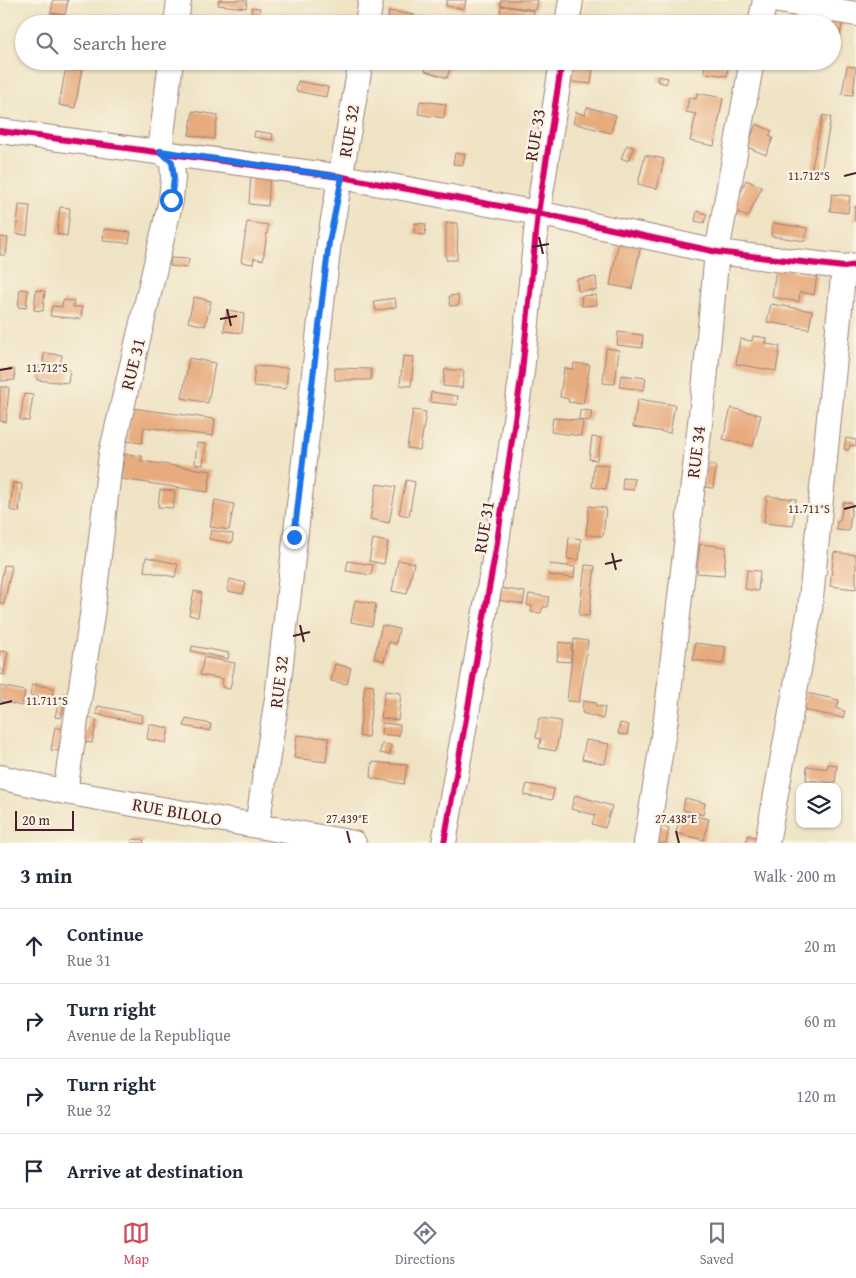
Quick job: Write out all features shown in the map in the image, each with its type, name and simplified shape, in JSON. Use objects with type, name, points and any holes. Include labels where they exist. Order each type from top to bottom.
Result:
[{"type":"street","points":[[177,15],[179,0]]},
{"type":"street","points":[[368,15],[371,0]]},
{"type":"street","points":[[568,15],[571,0]]},
{"type":"street","points":[[762,15],[765,0]]},
{"type":"street","points":[[773,0],[856,14]]},
{"type":"street","points":[[160,151],[170,70]]},
{"type":"street","name":"RUE 32","points":[[257,826],[277,698],[329,242],[342,177],[359,70]]},
{"type":"street","name":"RUE 33","points":[[538,213],[561,70]]},
{"type":"street","name":"RUE 34","points":[[646,843],[666,718],[705,380],[717,252],[750,70]]},
{"type":"street","points":[[0,131],[160,151],[342,177],[538,213],[717,252],[850,266],[810,609],[767,843]]},
{"type":"street","name":"RUE 31","points":[[65,792],[92,615],[111,454],[171,200],[174,178],[172,162],[160,151]]},
{"type":"street","name":"RUE 31","points":[[444,843],[496,549],[522,372],[538,213]]},
{"type":"street","name":"RUE BILOLO","points":[[0,777],[65,792],[354,843]]},
{"type":"building","points":[[53,0],[68,0],[65,15],[51,13]]},
{"type":"building","points":[[219,0],[247,0],[246,8],[218,5]]},
{"type":"building","points":[[447,0],[466,0],[464,9],[446,6]]},
{"type":"building","points":[[501,0],[538,0],[536,10],[500,5]]},
{"type":"building","points":[[501,6],[534,11],[533,15],[500,15]]},
{"type":"building","points":[[252,7],[260,8],[259,15],[251,15]]},
{"type":"building","points":[[389,11],[414,15],[388,15]]},
{"type":"building","points":[[817,12],[830,15],[816,15]]},
{"type":"building","points":[[841,17],[844,18],[841,30]]},
{"type":"building","points":[[847,66],[856,67],[853,95],[842,94]]},
{"type":"building","points":[[65,70],[82,70],[75,108],[59,105]]},
{"type":"building","points":[[425,70],[449,70],[447,78]]},
{"type":"building","points":[[566,70],[593,70],[591,84],[564,81]]},
{"type":"building","points":[[704,70],[728,70],[727,76],[704,73]]},
{"type":"building","points":[[658,76],[668,78],[666,84],[657,81]]},
{"type":"building","points":[[298,81],[328,87],[326,97],[296,91]]},
{"type":"building","points":[[697,93],[723,98],[714,146],[690,141],[696,114],[686,112],[689,97],[696,99]]},
{"type":"building","points":[[420,101],[446,104],[444,118],[418,114]]},
{"type":"building","points":[[587,107],[616,115],[611,133],[573,123],[576,112],[585,115]]},
{"type":"building","points":[[193,111],[218,115],[214,139],[189,135]]},
{"type":"building","points":[[823,115],[831,117],[821,173],[811,171]]},
{"type":"building","points":[[756,124],[772,131],[769,136],[773,138],[766,155],[747,147]]},
{"type":"building","points":[[255,131],[273,134],[272,140],[254,137]]},
{"type":"building","points":[[627,145],[634,148],[628,161],[621,158]]},
{"type":"building","points":[[455,153],[465,154],[463,165],[453,164]]},
{"type":"building","points":[[645,155],[664,159],[657,189],[638,184]]},
{"type":"building","points":[[251,175],[270,176],[268,206],[249,204]]},
{"type":"building","points":[[746,180],[762,187],[748,217],[733,210]]},
{"type":"building","points":[[832,194],[850,196],[848,213],[830,211]]},
{"type":"building","points":[[19,205],[30,206],[27,235],[16,234]]},
{"type":"building","points":[[855,206],[856,221],[854,221]]},
{"type":"building","points":[[60,207],[70,208],[67,236],[57,234]]},
{"type":"building","points":[[697,211],[707,214],[704,223],[695,221]]},
{"type":"building","points":[[247,222],[268,225],[263,260],[254,258],[253,264],[241,262]]},
{"type":"building","points":[[415,223],[426,224],[425,235],[414,234]]},
{"type":"building","points":[[446,223],[458,223],[457,260],[446,260]]},
{"type":"building","points":[[773,223],[807,228],[805,241],[771,236]]},
{"type":"building","points":[[104,229],[131,232],[129,243],[103,241]]},
{"type":"building","points":[[0,237],[8,238],[6,255],[0,255]]},
{"type":"building","points":[[619,240],[641,245],[632,289],[610,285]]},
{"type":"building","points":[[170,258],[189,259],[187,268],[170,266]]},
{"type":"building","points":[[776,268],[817,275],[814,295],[800,292],[799,302],[772,297]]},
{"type":"building","points":[[596,277],[597,290],[578,291],[577,279]]},
{"type":"building","points":[[20,289],[28,290],[26,308],[18,307]]},
{"type":"building","points":[[36,290],[45,291],[43,311],[34,310]]},
{"type":"building","points":[[458,295],[459,305],[450,306],[449,296]]},
{"type":"building","points":[[596,295],[597,305],[582,306],[581,296]]},
{"type":"building","points":[[194,297],[211,301],[205,326],[188,322]]},
{"type":"building","points":[[395,298],[396,307],[376,311],[374,301]]},
{"type":"building","points":[[63,300],[74,301],[73,307],[82,307],[81,319],[50,316],[52,306],[62,307]]},
{"type":"building","points":[[771,304],[812,311],[809,329],[767,322]]},
{"type":"building","points":[[227,310],[244,313],[242,333],[224,331]]},
{"type":"building","points":[[618,332],[643,335],[642,348],[617,345]]},
{"type":"building","points":[[753,336],[767,338],[766,344],[780,346],[776,371],[736,364],[740,339],[752,341]]},
{"type":"building","points":[[606,348],[619,350],[615,384],[603,383]]},
{"type":"building","points":[[44,353],[62,355],[60,365],[43,363]]},
{"type":"building","points":[[403,356],[414,357],[411,386],[400,385]]},
{"type":"building","points":[[189,358],[215,363],[208,403],[182,398]]},
{"type":"building","points":[[574,363],[590,365],[583,404],[568,402],[569,399],[560,397],[564,368],[573,369]]},
{"type":"building","points":[[38,366],[70,370],[68,383],[37,380]]},
{"type":"building","points":[[255,366],[288,368],[286,389],[253,386]]},
{"type":"building","points":[[335,368],[371,369],[371,380],[335,380]]},
{"type":"building","points":[[14,369],[15,380],[1,381],[0,370]]},
{"type":"building","points":[[445,369],[464,371],[462,388],[443,386]]},
{"type":"building","points":[[621,375],[646,378],[644,390],[619,387]]},
{"type":"building","points":[[0,387],[9,387],[6,422],[0,421]]},
{"type":"building","points":[[431,392],[458,396],[457,405],[430,402]]},
{"type":"building","points":[[24,394],[33,395],[29,421],[20,420]]},
{"type":"building","points":[[638,399],[675,405],[670,433],[633,427]]},
{"type":"building","points":[[131,408],[215,419],[213,436],[144,427],[142,443],[127,441]]},
{"type":"building","points":[[731,408],[761,415],[753,446],[723,439]]},
{"type":"building","points":[[413,410],[426,412],[420,450],[407,448]]},
{"type":"building","points":[[580,410],[592,411],[590,421],[579,420]]},
{"type":"building","points":[[553,418],[583,422],[581,436],[551,432]]},
{"type":"building","points":[[592,437],[601,438],[597,460],[589,459]]},
{"type":"building","points":[[846,438],[856,440],[856,446],[850,445],[849,450],[844,449]]},
{"type":"building","points":[[197,443],[206,444],[203,465],[195,464]]},
{"type":"building","points":[[125,454],[142,456],[141,461],[211,471],[208,492],[121,479]]},
{"type":"building","points":[[594,464],[609,465],[606,489],[592,487]]},
{"type":"building","points":[[706,465],[716,466],[713,488],[703,487]]},
{"type":"building","points":[[623,478],[635,479],[633,490],[622,489]]},
{"type":"building","points":[[406,480],[415,482],[409,516],[399,514]]},
{"type":"building","points":[[13,483],[22,484],[19,512],[10,510]]},
{"type":"building","points":[[377,484],[396,487],[389,523],[370,519]]},
{"type":"building","points":[[160,490],[175,491],[173,508],[158,507]]},
{"type":"building","points":[[767,496],[796,499],[793,526],[764,523]]},
{"type":"building","points":[[215,500],[234,504],[229,530],[210,527]]},
{"type":"building","points":[[843,502],[852,503],[849,531],[836,530],[837,521],[840,521]]},
{"type":"building","points":[[589,506],[606,508],[603,536],[586,535]]},
{"type":"building","points":[[211,530],[233,534],[232,543],[209,539]]},
{"type":"building","points":[[569,537],[581,539],[579,560],[567,559]]},
{"type":"building","points":[[373,539],[388,542],[384,564],[369,561]]},
{"type":"building","points":[[700,544],[726,547],[724,575],[697,573]]},
{"type":"building","points":[[834,552],[856,555],[856,589],[830,586]]},
{"type":"building","points":[[146,557],[178,564],[175,577],[144,571]]},
{"type":"building","points":[[398,560],[414,563],[407,594],[392,591]]},
{"type":"building","points":[[348,561],[373,565],[371,575],[346,571]]},
{"type":"building","points":[[550,564],[575,567],[574,578],[549,575]]},
{"type":"building","points":[[4,565],[12,566],[4,604],[0,603],[0,587]]},
{"type":"building","points":[[585,565],[595,566],[589,616],[579,615]]},
{"type":"building","points":[[747,570],[760,571],[758,591],[745,589]]},
{"type":"building","points":[[230,579],[246,583],[243,594],[227,591]]},
{"type":"building","points":[[499,588],[525,592],[523,604],[497,600]]},
{"type":"building","points":[[194,591],[202,593],[198,617],[189,615]]},
{"type":"building","points":[[529,594],[549,597],[547,607],[543,607],[541,613],[531,612],[532,606],[527,605]]},
{"type":"building","points":[[355,600],[376,604],[372,626],[351,622]]},
{"type":"building","points":[[382,625],[399,629],[396,644],[389,642],[384,661],[374,658]]},
{"type":"building","points":[[574,639],[588,641],[579,702],[567,701]]},
{"type":"building","points":[[559,642],[572,644],[570,662],[557,661]]},
{"type":"building","points":[[695,643],[726,647],[723,664],[693,660]]},
{"type":"building","points":[[192,646],[229,653],[228,659],[191,651]]},
{"type":"building","points":[[0,651],[8,652],[3,675],[0,674]]},
{"type":"building","points":[[204,657],[235,663],[230,689],[222,687],[223,679],[200,675]]},
{"type":"building","points":[[335,664],[351,668],[347,684],[331,681]]},
{"type":"building","points":[[32,684],[54,688],[52,699],[30,695]]},
{"type":"building","points":[[365,684],[374,685],[368,737],[359,736]]},
{"type":"building","points":[[0,686],[25,691],[22,706],[0,701]]},
{"type":"building","points":[[385,691],[401,693],[398,720],[381,718]]},
{"type":"building","points":[[806,693],[839,700],[837,709],[845,711],[843,718],[803,710]]},
{"type":"building","points":[[60,695],[66,696],[61,718],[55,717]]},
{"type":"building","points":[[583,701],[605,707],[603,719],[582,713]]},
{"type":"building","points":[[98,706],[143,715],[141,723],[96,714]]},
{"type":"building","points":[[89,718],[97,720],[92,743],[84,742]]},
{"type":"building","points":[[539,718],[561,721],[556,751],[539,748],[541,739],[536,738]]},
{"type":"building","points":[[186,719],[211,724],[210,731],[184,726]]},
{"type":"building","points":[[382,723],[400,725],[399,736],[381,734]]},
{"type":"building","points":[[620,723],[629,725],[627,735],[618,734]]},
{"type":"building","points":[[149,724],[169,728],[166,743],[147,739]]},
{"type":"building","points":[[55,727],[63,729],[58,751],[51,750]]},
{"type":"building","points":[[297,735],[329,738],[326,762],[294,758]]},
{"type":"building","points":[[586,740],[609,744],[605,764],[582,759]]},
{"type":"building","points":[[382,744],[391,745],[390,755],[380,753]]},
{"type":"building","points":[[372,762],[407,765],[404,784],[371,778]]},
{"type":"building","points":[[828,764],[837,765],[835,783],[806,780],[807,766],[827,769]]},
{"type":"building","points":[[527,784],[554,789],[552,800],[524,795]]},
{"type":"building","points":[[575,795],[612,806],[605,828],[592,824],[595,815],[571,809]]},
{"type":"building","points":[[685,798],[705,803],[703,815],[683,810]]},
{"type":"building","points":[[681,813],[709,819],[704,840],[676,833]]},
{"type":"building","points":[[656,825],[669,828],[666,843],[653,843]]},
{"type":"building","points":[[748,835],[758,838],[757,843],[746,843]]},
{"type":"building","points":[[132,839],[144,840],[143,843],[132,843]]},
{"type":"cycle path","points":[[444,843],[496,549],[522,372],[538,213],[561,70]]},
{"type":"cycle path","points":[[0,131],[342,177],[538,213],[717,252],[844,267],[856,265]]},
{"type":"route","points":[[171,200],[174,178],[172,162],[160,151],[342,177],[329,242],[294,537]]}]
